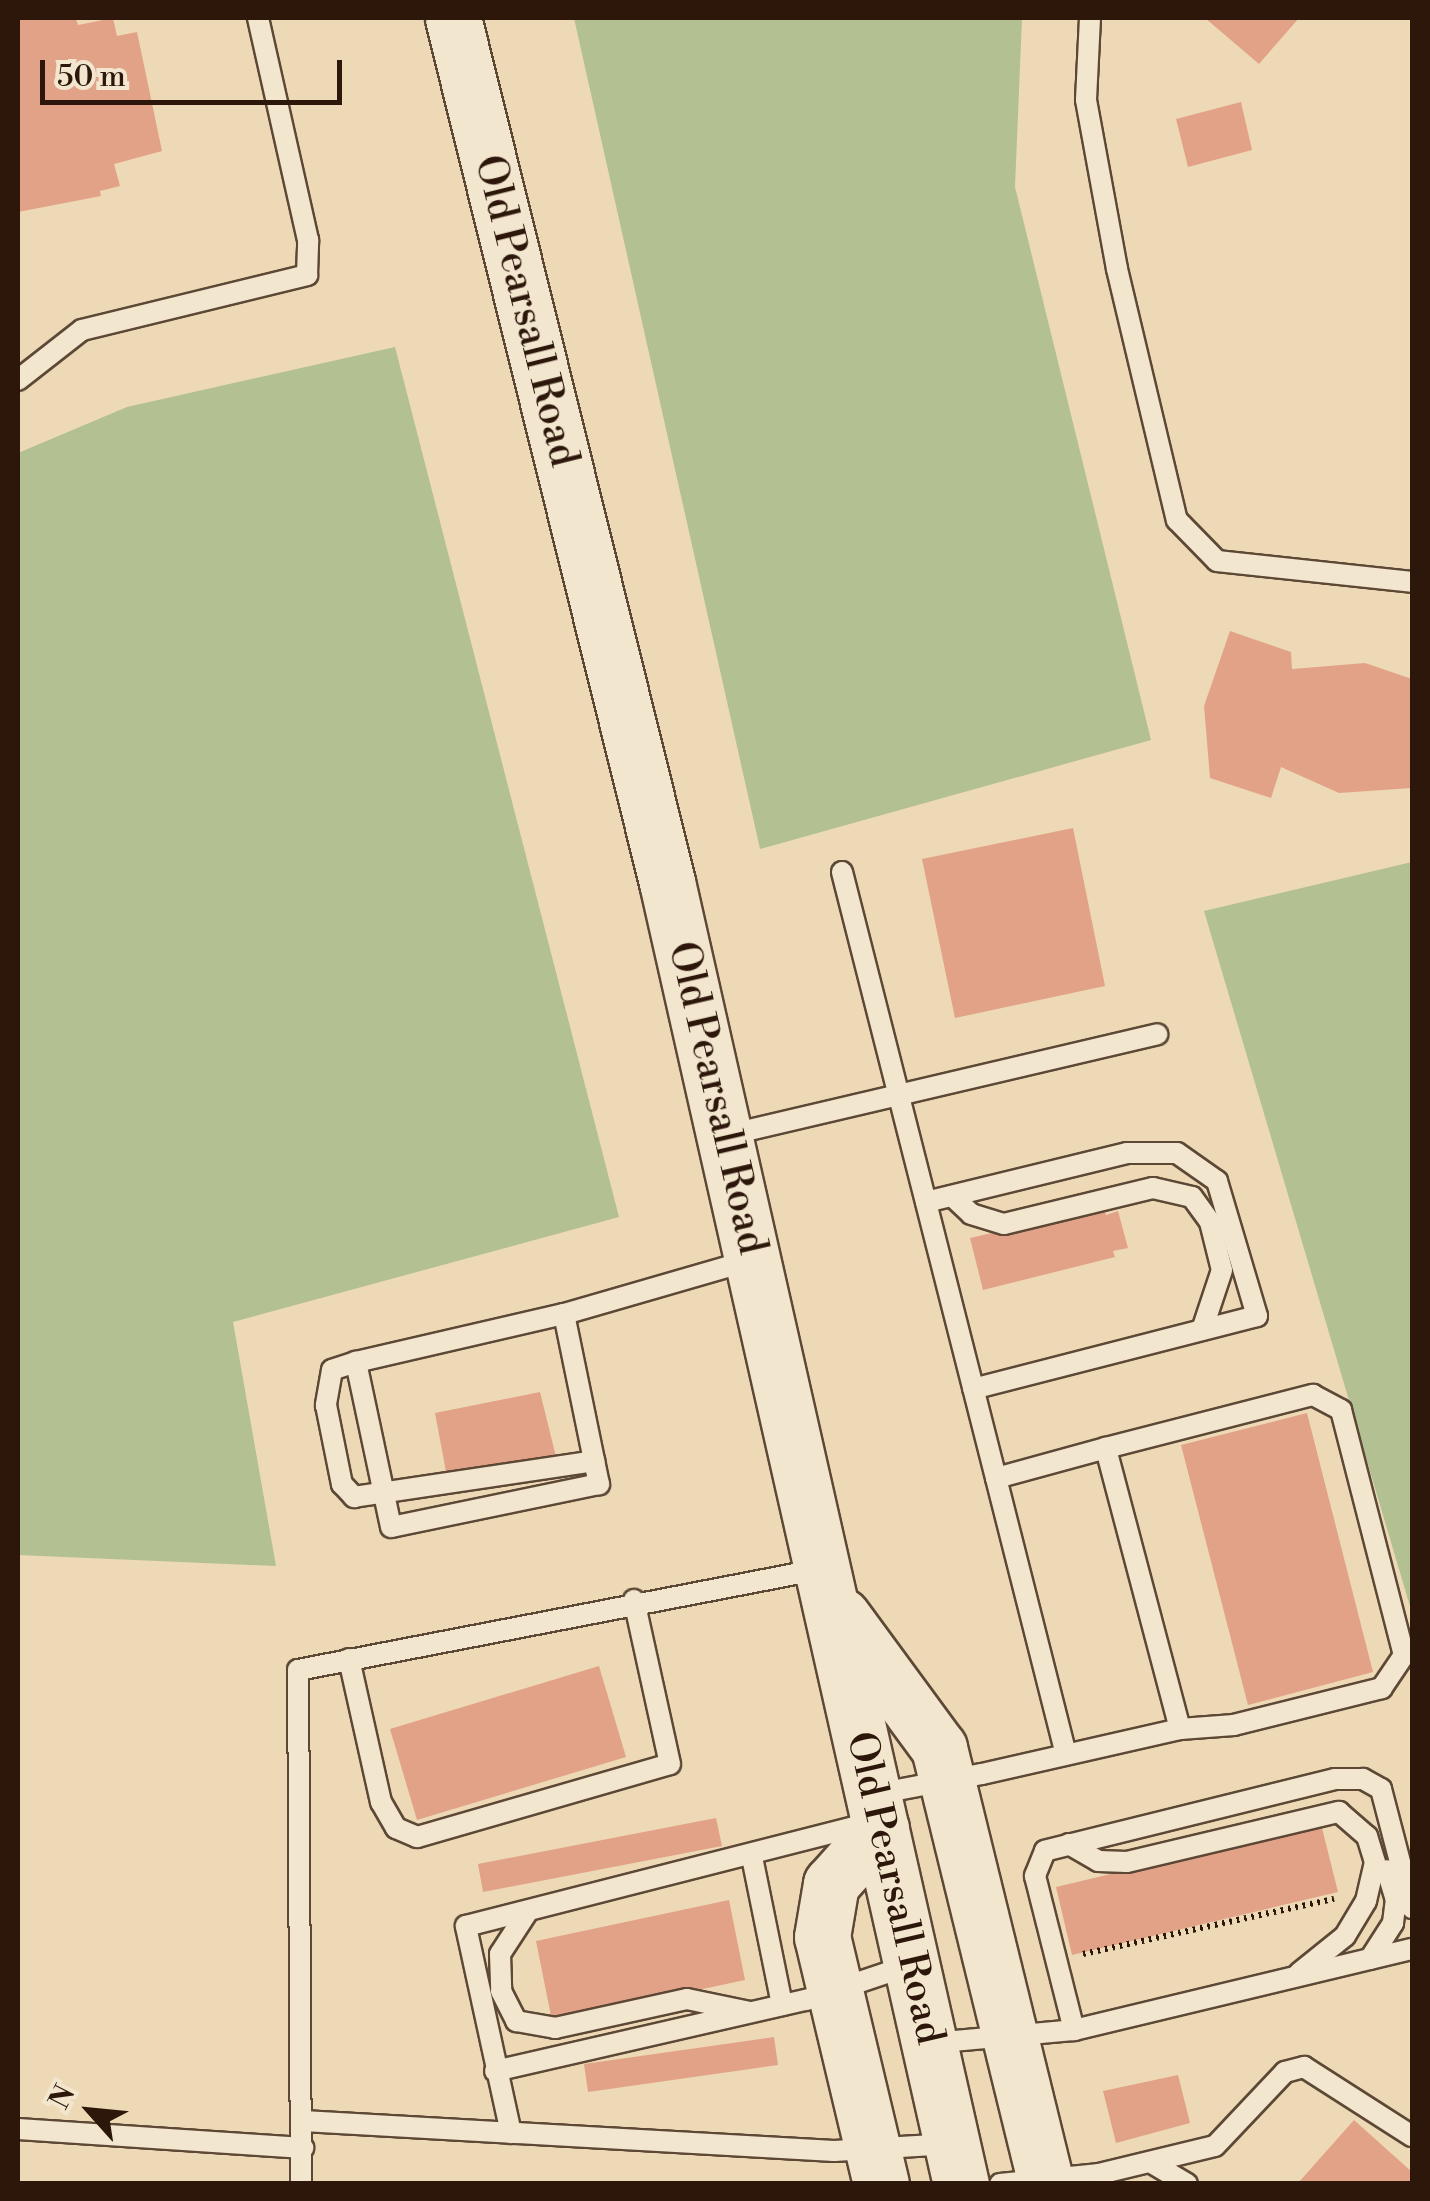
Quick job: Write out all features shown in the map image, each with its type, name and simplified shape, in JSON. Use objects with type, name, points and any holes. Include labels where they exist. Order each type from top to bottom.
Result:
[{"type":"main road","name":"Old Pearsall Road","points":[[453,18],[726,1135],[956,2164]]},
{"type":"main road","points":[[827,1585],[939,1748],[1010,2036],[1030,2182]]},
{"type":"main road","points":[[877,2166],[822,1938],[831,1884],[878,1814]]},
{"type":"lane","points":[[18,380],[82,330],[307,274],[308,240],[258,18]]},
{"type":"lane","points":[[1090,18],[1086,100],[1117,269],[1176,520],[1217,561],[1412,582]]},
{"type":"lane","points":[[842,872],[1066,1754]]},
{"type":"lane","points":[[726,1135],[1157,1034]]},
{"type":"lane","points":[[926,1202],[1149,1150],[1199,1164],[1217,1182],[1257,1316],[973,1389]]},
{"type":"lane","points":[[952,1196],[970,1214],[1004,1224],[1154,1188],[1192,1197],[1210,1222],[1222,1270],[1202,1330]]},
{"type":"lane","points":[[594,1462],[384,1497],[354,1497],[342,1484],[329,1425],[327,1382],[332,1370],[356,1362],[564,1314],[754,1260]]},
{"type":"lane","points":[[356,1362],[391,1527],[599,1484],[564,1314]]},
{"type":"lane","points":[[511,2132],[466,1926],[752,1857],[878,1814],[948,1781],[1180,1729],[1253,1721],[1382,1688],[1404,1655],[1341,1410],[1313,1396],[996,1478]]},
{"type":"lane","points":[[1106,1448],[1180,1729]]},
{"type":"lane","points":[[302,2184],[298,1670],[634,1600],[827,1585]]},
{"type":"lane","points":[[349,1659],[381,1802],[396,1828],[417,1837],[670,1764],[634,1600]]},
{"type":"lane","points":[[1074,2030],[1035,1876],[1045,1851],[1336,1779],[1364,1778],[1381,1789],[1412,1908]]},
{"type":"lane","points":[[1068,1844],[1098,1861],[1128,1862],[1339,1812],[1367,1836],[1373,1855],[1389,1872],[1396,1900],[1394,1923],[1370,1959]]},
{"type":"lane","points":[[1294,1978],[1346,1936],[1366,1900],[1373,1855]]},
{"type":"lane","points":[[752,1857],[782,2005]]},
{"type":"lane","points":[[528,1911],[500,1954],[501,1991],[516,2020],[555,2028],[687,1999],[749,2012]]},
{"type":"lane","points":[[930,2043],[1074,2030],[1412,1949]]},
{"type":"lane","points":[[496,2070],[782,2005],[912,1964]]},
{"type":"lane","points":[[1030,2182],[1150,2162],[1216,2146],[1285,2072],[1304,2067],[1412,2136]]},
{"type":"lane","points":[[303,2121],[511,2132],[877,2166],[956,2164]]},
{"type":"lane","points":[[18,2129],[303,2148]]},
{"type":"lane","points":[[1150,2162],[1151,2184]]},
{"type":"lane","points":[[1150,2162],[1187,2184]]},
{"type":"path","points":[[1068,1957],[1351,1895]]},
{"type":"green space","points":[[574,18],[1022,18],[1015,187],[1151,740],[760,849]]},
{"type":"green space","points":[[395,347],[619,1217],[233,1322],[276,1566],[18,1555],[18,453],[127,407]]},
{"type":"green space","points":[[1412,862],[1412,1613],[1204,911]]},
{"type":"building","points":[[18,18],[76,18],[78,25],[113,18],[117,36],[137,32],[162,151],[114,164],[120,186],[100,191],[101,196],[18,212]]},
{"type":"building","points":[[1205,18],[1299,18],[1259,64]]},
{"type":"building","points":[[1241,102],[1252,150],[1188,167],[1176,119]]},
{"type":"building","points":[[1230,631],[1291,652],[1292,669],[1365,663],[1412,679],[1412,788],[1339,793],[1281,767],[1271,798],[1210,778],[1204,706]]},
{"type":"building","points":[[1073,828],[1105,986],[955,1018],[922,859]]},
{"type":"building","points":[[1104,1207],[1106,1215],[1118,1211],[1128,1248],[1113,1251],[1115,1257],[983,1290],[970,1238]]},
{"type":"building","points":[[540,1392],[556,1457],[447,1477],[435,1413]]},
{"type":"building","points":[[1307,1413],[1373,1672],[1248,1705],[1181,1445]]},
{"type":"building","points":[[599,1666],[626,1757],[417,1820],[390,1729]]},
{"type":"building","points":[[716,1818],[722,1846],[483,1892],[478,1864]]},
{"type":"building","points":[[1321,1824],[1338,1892],[1072,1955],[1056,1887]]},
{"type":"building","points":[[729,1900],[745,1980],[552,2021],[536,1941]]},
{"type":"building","points":[[774,2037],[778,2065],[588,2092],[584,2064]]},
{"type":"building","points":[[1178,2075],[1190,2123],[1116,2143],[1103,2091]]},
{"type":"building","points":[[1354,2120],[1412,2172],[1412,2184],[1299,2182]]}]
